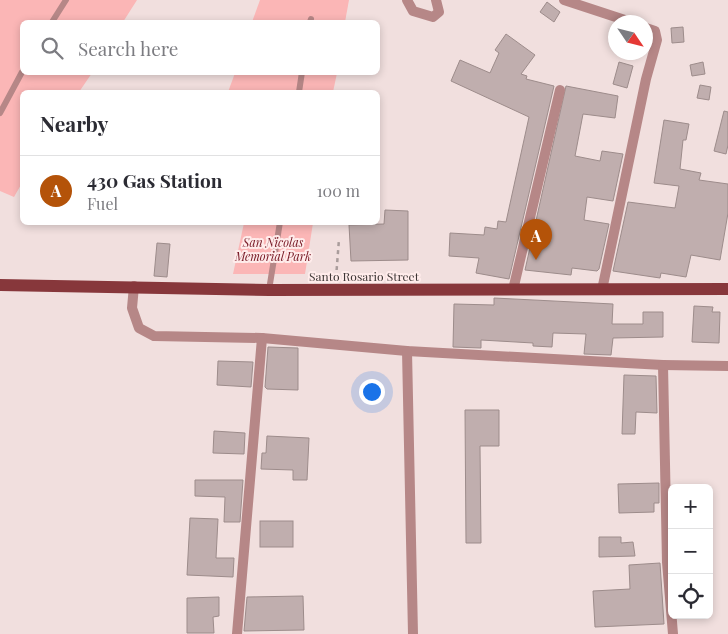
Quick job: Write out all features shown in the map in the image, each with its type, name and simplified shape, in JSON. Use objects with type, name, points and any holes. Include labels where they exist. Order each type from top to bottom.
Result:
[{"type":"main road","name":"Santo Rosario Street","points":[[0,285],[270,290],[728,289]]},
{"type":"street","points":[[407,0],[413,11],[433,17],[439,12],[436,0]]},
{"type":"street","points":[[564,0],[610,15]]},
{"type":"street","points":[[653,30],[655,31],[657,40],[653,54]]},
{"type":"street","points":[[602,290],[651,60]]},
{"type":"street","points":[[513,290],[560,90]]},
{"type":"street","points":[[134,286],[132,308],[139,328],[154,336],[262,338],[407,351],[664,366],[728,366]]},
{"type":"street","points":[[237,634],[262,338]]},
{"type":"street","points":[[407,351],[413,634]]},
{"type":"street","points":[[664,366],[667,552],[672,634]]},
{"type":"lane","points":[[53,20],[66,0]]},
{"type":"lane","points":[[0,113],[20,75]]},
{"type":"lane","points":[[299,90],[302,75]]},
{"type":"lane","points":[[270,290],[280,225]]},
{"type":"path","points":[[336,289],[339,240]]},
{"type":"green space","points":[[0,0],[137,0],[124,20],[20,20],[20,75],[91,75],[80,90],[20,90],[20,186],[14,197],[0,191]]},
{"type":"green space","points":[[260,0],[349,0],[345,20],[253,20]]},
{"type":"green space","points":[[234,75],[337,75],[333,90],[229,90]]},
{"type":"green space","name":"San Nicolas Memorial Park","points":[[244,225],[313,225],[305,274],[233,274]]},
{"type":"building","points":[[547,2],[560,12],[554,22],[540,12]]},
{"type":"building","points":[[683,27],[684,42],[672,43],[671,28]]},
{"type":"building","points":[[506,34],[535,55],[521,74],[527,76],[526,79],[554,86],[509,279],[476,273],[479,258],[449,256],[450,233],[484,235],[485,227],[497,229],[498,221],[506,222],[529,117],[451,81],[460,60],[490,73],[499,53],[495,50]]},
{"type":"building","points":[[619,62],[633,66],[627,88],[613,84]]},
{"type":"building","points":[[703,62],[705,74],[692,76],[690,65]]},
{"type":"building","points":[[700,85],[711,87],[709,100],[697,98]]},
{"type":"building","points":[[566,86],[618,96],[615,118],[583,114],[575,156],[600,161],[602,151],[623,154],[613,201],[587,197],[584,220],[609,224],[599,269],[597,271],[572,268],[571,275],[525,270]]},
{"type":"building","points":[[724,111],[728,112],[728,145],[726,154],[714,151]]},
{"type":"building","points":[[664,120],[689,124],[686,140],[683,140],[680,169],[701,173],[699,180],[728,184],[728,213],[720,260],[691,255],[686,277],[661,273],[660,278],[613,271],[628,202],[675,208],[679,186],[654,183]]},
{"type":"building","points":[[385,210],[408,211],[408,260],[351,261],[349,225],[384,224]]},
{"type":"building","points":[[157,243],[170,244],[167,277],[154,276]]},
{"type":"building","points":[[494,298],[613,304],[612,324],[643,324],[643,312],[663,312],[663,337],[613,338],[611,355],[584,354],[586,334],[553,333],[552,347],[533,346],[533,343],[481,340],[481,348],[453,347],[454,304],[494,305]]},
{"type":"building","points":[[694,306],[713,307],[712,312],[720,312],[719,343],[692,342]]},
{"type":"building","points":[[268,347],[298,348],[298,390],[267,389],[265,387]]},
{"type":"building","points":[[218,361],[253,362],[251,387],[217,385]]},
{"type":"building","points":[[624,375],[656,376],[657,413],[636,412],[635,434],[622,434]]},
{"type":"building","points":[[465,410],[499,410],[499,446],[480,446],[481,543],[466,543]]},
{"type":"building","points":[[214,431],[245,433],[244,454],[213,453]]},
{"type":"building","points":[[267,436],[309,438],[307,480],[293,480],[293,470],[261,469],[262,453],[266,453]]},
{"type":"building","points":[[195,480],[243,480],[240,522],[224,522],[225,497],[195,496]]},
{"type":"building","points":[[659,483],[659,503],[654,503],[654,512],[619,513],[618,484]]},
{"type":"building","points":[[190,518],[218,519],[216,558],[234,558],[233,577],[187,575]]},
{"type":"building","points":[[260,521],[293,521],[293,547],[260,547]]},
{"type":"building","points":[[599,537],[621,537],[621,543],[633,542],[635,556],[599,557]]},
{"type":"building","points":[[660,563],[664,624],[595,627],[593,591],[630,589],[629,565]]},
{"type":"building","points":[[303,596],[304,630],[244,631],[247,597]]},
{"type":"building","points":[[219,597],[219,616],[213,617],[214,633],[187,633],[187,598]]},
{"type":"place","name":"430 Gas Station","points":[[536,260]]}]
